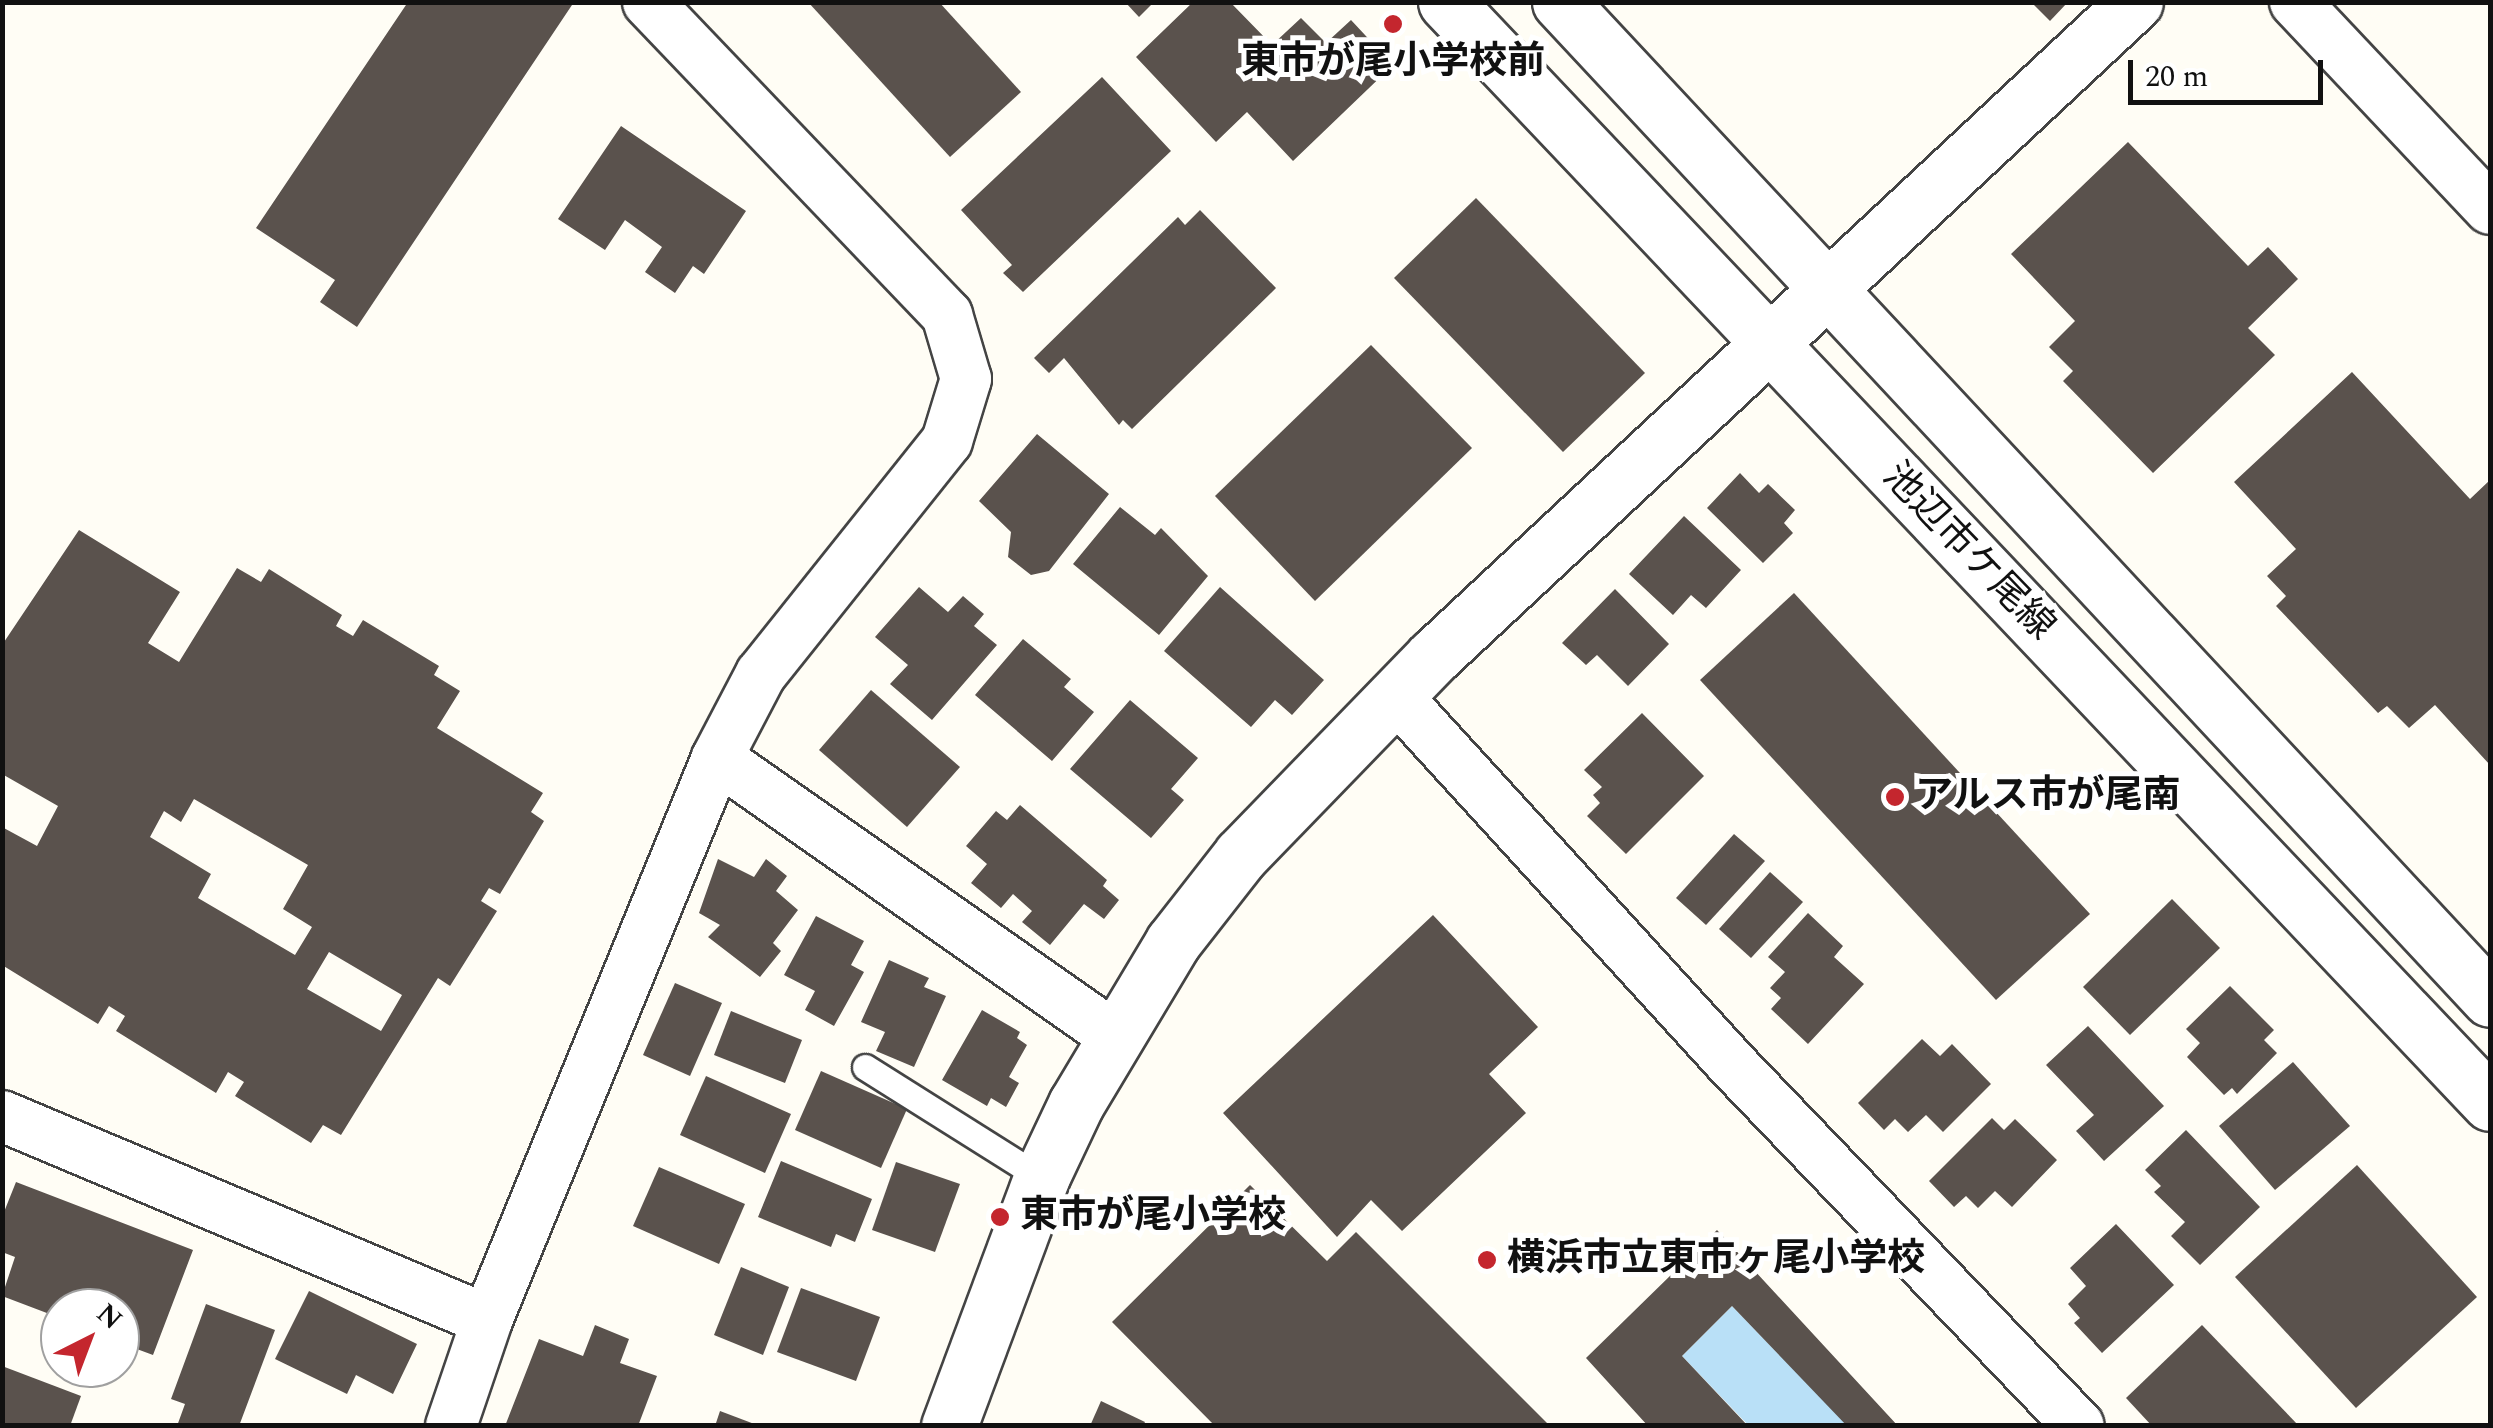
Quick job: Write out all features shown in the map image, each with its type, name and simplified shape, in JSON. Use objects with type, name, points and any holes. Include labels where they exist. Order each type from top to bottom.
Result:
[{"type":"street","points":[[451,1426],[487,1320],[717,758],[761,674],[947,441],[966,378],[947,315],[648,2]]},
{"type":"street","name":"池辺市ケ尾線","points":[[1446,2],[2490,1103]]},
{"type":"street","name":"池辺市ケ尾線","points":[[1560,2],[2490,999]]},
{"type":"street","points":[[949,1426],[1041,1178],[1113,1035],[1241,855],[1395,695],[2135,2]]},
{"type":"street","points":[[2296,2],[2490,209]]},
{"type":"street","points":[[1395,695],[1730,1062],[2078,1426]]},
{"type":"street","points":[[717,758],[1113,1035]]},
{"type":"street","points":[[2,1116],[487,1320]]},
{"type":"lane","points":[[865,1067],[1041,1178]]},
{"type":"water","points":[[1732,1306],[1847,1425],[1748,1425],[1682,1356]]},
{"type":"building","points":[[408,2],[574,2],[357,327],[320,302],[335,280],[256,228]]},
{"type":"building","points":[[808,2],[939,2],[1021,92],[950,157]]},
{"type":"building","points":[[1125,2],[1154,2],[1139,17]]},
{"type":"building","points":[[1193,2],[1230,2],[1272,45],[1301,18],[1326,43],[1351,20],[1393,65],[1293,161],[1247,112],[1216,142],[1136,57]]},
{"type":"building","points":[[2031,2],[2068,2],[2050,21]]},
{"type":"building","points":[[1102,77],[1171,151],[1023,292],[1003,273],[1012,265],[961,210]]},
{"type":"building","points":[[621,126],[746,211],[704,274],[693,266],[675,293],[645,272],[662,247],[625,220],[605,250],[558,219]]},
{"type":"building","points":[[2128,142],[2248,266],[2268,247],[2298,279],[2248,328],[2275,355],[2153,473],[2063,381],[2073,371],[2049,347],[2075,321],[2011,254]]},
{"type":"building","points":[[1476,198],[1645,373],[1563,452],[1394,278]]},
{"type":"building","points":[[1200,210],[1276,288],[1132,429],[1123,420],[1119,425],[1064,358],[1049,373],[1034,358],[1178,217],[1185,225]]},
{"type":"building","points":[[1371,345],[1472,448],[1315,601],[1215,496]]},
{"type":"building","points":[[2352,372],[2470,499],[2490,480],[2490,765],[2435,705],[2409,728],[2387,706],[2378,713],[2276,606],[2286,596],[2267,576],[2296,549],[2234,482]]},
{"type":"building","points":[[1037,434],[1109,494],[1049,571],[1031,575],[1008,557],[1011,532],[979,501]]},
{"type":"building","points":[[1740,473],[1759,493],[1768,484],[1795,510],[1784,523],[1793,533],[1763,563],[1707,508]]},
{"type":"building","points":[[1120,507],[1155,535],[1161,528],[1208,576],[1159,635],[1073,564]]},
{"type":"building","points":[[1684,516],[1741,570],[1706,608],[1691,595],[1673,615],[1629,574]]},
{"type":"building","points":[[79,530],[180,592],[148,643],[179,662],[237,568],[261,582],[269,569],[342,615],[336,626],[353,636],[363,620],[439,666],[434,675],[460,691],[437,728],[543,793],[531,812],[544,821],[500,894],[489,888],[481,901],[497,911],[450,986],[438,978],[341,1135],[323,1125],[311,1143],[235,1096],[244,1082],[228,1072],[216,1093],[116,1031],[125,1016],[109,1006],[98,1024],[2,965],[2,827],[37,846],[58,806],[2,774],[2,645]],"holes":[[[194,799],[308,865],[283,909],[312,927],[295,955],[198,898],[211,874],[150,837],[164,811],[181,822]],[[329,952],[402,995],[381,1031],[307,989]]]},
{"type":"building","points":[[919,587],[948,612],[963,596],[984,614],[974,626],[997,645],[932,720],[890,684],[908,665],[875,637]]},
{"type":"building","points":[[1220,587],[1324,680],[1292,715],[1275,700],[1251,727],[1164,651]]},
{"type":"building","points":[[1615,589],[1669,644],[1628,686],[1597,655],[1586,665],[1562,643]]},
{"type":"building","name":"アルス市が尾南","points":[[1794,593],[2090,914],[1996,1000],[1700,680]]},
{"type":"building","points":[[1023,639],[1071,679],[1064,687],[1094,712],[1052,761],[975,695]]},
{"type":"building","points":[[871,690],[960,767],[907,827],[819,750]]},
{"type":"building","points":[[1130,700],[1198,758],[1171,789],[1184,800],[1151,838],[1070,769]]},
{"type":"building","points":[[1642,713],[1704,776],[1626,854],[1587,816],[1600,803],[1593,795],[1602,787],[1584,770]]},
{"type":"building","points":[[1020,805],[1107,880],[1103,886],[1119,900],[1104,919],[1084,904],[1050,945],[1022,922],[1032,911],[1013,894],[1001,908],[971,883],[987,864],[966,846],[996,811],[1007,820]]},
{"type":"building","points":[[1734,834],[1765,861],[1706,925],[1676,898]]},
{"type":"building","points":[[718,859],[754,877],[766,859],[787,876],[776,891],[798,910],[773,943],[781,951],[760,977],[708,937],[720,925],[699,913]]},
{"type":"building","points":[[1770,872],[1803,902],[1751,958],[1719,929]]},
{"type":"building","points":[[2172,899],[2220,948],[2130,1035],[2083,987]]},
{"type":"building","points":[[1808,913],[1843,946],[1834,957],[1864,984],[1808,1044],[1771,1009],[1781,998],[1770,988],[1785,972],[1768,957]]},
{"type":"building","points":[[1433,915],[1538,1027],[1489,1074],[1526,1113],[1402,1231],[1371,1200],[1337,1237],[1223,1113]]},
{"type":"building","points":[[816,916],[864,941],[851,965],[864,972],[834,1026],[805,1010],[815,991],[784,975]]},
{"type":"building","points":[[889,960],[929,978],[924,987],[946,996],[914,1067],[876,1051],[885,1032],[861,1022]]},
{"type":"building","points":[[675,983],[722,1003],[690,1076],[643,1055]]},
{"type":"building","points":[[2230,986],[2274,1030],[2264,1040],[2277,1053],[2237,1094],[2232,1088],[2224,1095],[2187,1057],[2200,1043],[2186,1029]]},
{"type":"building","points":[[982,1010],[1020,1032],[1017,1038],[1027,1045],[1009,1077],[1019,1083],[1006,1107],[991,1098],[987,1106],[942,1080]]},
{"type":"building","points":[[731,1011],[802,1040],[785,1083],[714,1055]]},
{"type":"building","points":[[2088,1026],[2164,1106],[2104,1161],[2076,1131],[2094,1115],[2046,1065]]},
{"type":"building","points":[[1922,1039],[1940,1056],[1952,1044],[1991,1084],[1943,1132],[1926,1115],[1908,1132],[1895,1119],[1884,1130],[1858,1103]]},
{"type":"building","points":[[2293,1062],[2350,1126],[2275,1190],[2219,1126]]},
{"type":"building","points":[[821,1071],[907,1109],[881,1168],[795,1130]]},
{"type":"building","points":[[706,1076],[791,1114],[765,1173],[680,1135]]},
{"type":"building","points":[[1992,1118],[2004,1130],[2015,1119],[2057,1160],[2012,1207],[1995,1191],[1978,1208],[1966,1196],[1954,1207],[1929,1181]]},
{"type":"building","points":[[2186,1130],[2260,1207],[2200,1265],[2171,1236],[2185,1222],[2154,1192],[2161,1186],[2145,1170]]},
{"type":"building","points":[[781,1161],[872,1199],[855,1242],[836,1234],[831,1247],[758,1217]]},
{"type":"building","points":[[896,1162],[960,1184],[935,1252],[872,1230]]},
{"type":"building","points":[[2357,1165],[2477,1297],[2356,1408],[2235,1277]]},
{"type":"building","points":[[659,1167],[745,1204],[719,1264],[633,1226]]},
{"type":"building","points":[[16,1182],[193,1250],[153,1355],[140,1350],[140,1288],[40,1288],[40,1310],[2,1296],[15,1257],[2,1252],[2,1217]]},
{"type":"building","points":[[1250,1185],[1327,1261],[1356,1232],[1550,1426],[1215,1426],[1112,1322]]},
{"type":"building","points":[[2116,1224],[2174,1285],[2102,1353],[2074,1323],[2080,1318],[2068,1304],[2086,1286],[2070,1268]]},
{"type":"building","points":[[1717,1230],[1898,1426],[1847,1426],[1732,1306],[1682,1356],[1748,1426],[1648,1426],[1586,1358]]},
{"type":"building","points":[[741,1267],[789,1287],[763,1355],[714,1335]]},
{"type":"building","points":[[801,1288],[880,1317],[856,1381],[777,1352]]},
{"type":"building","points":[[309,1291],[417,1344],[393,1394],[356,1375],[347,1394],[275,1359]]},
{"type":"building","points":[[206,1304],[275,1330],[239,1426],[177,1426],[185,1404],[171,1399]]},
{"type":"building","points":[[595,1325],[629,1339],[620,1363],[657,1376],[638,1426],[505,1426],[539,1339],[583,1356]]},
{"type":"building","points":[[2202,1325],[2299,1426],[2152,1426],[2126,1398]]},
{"type":"building","points":[[2,1366],[40,1380],[40,1388],[60,1388],[81,1396],[70,1426],[2,1426]]},
{"type":"building","points":[[1101,1401],[1145,1422],[1143,1426],[1090,1426]]},
{"type":"building","points":[[720,1411],[757,1425],[757,1426],[715,1426]]},
{"type":"place","name":"東市が尾小学校前","points":[[1393,24]]},
{"type":"place","name":"アルス市が尾南","points":[[1895,797]]},
{"type":"place","name":"東市が尾小学校","points":[[1000,1217]]},
{"type":"place","name":"横浜市立東市ヶ尾小学校","points":[[1487,1260]]}]
